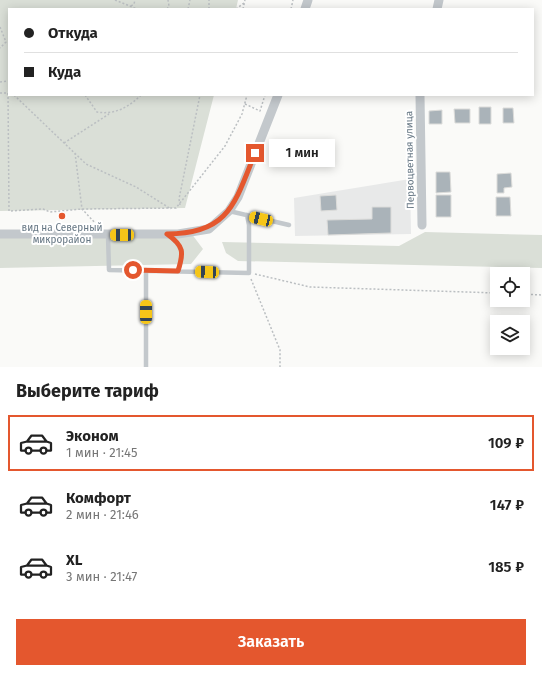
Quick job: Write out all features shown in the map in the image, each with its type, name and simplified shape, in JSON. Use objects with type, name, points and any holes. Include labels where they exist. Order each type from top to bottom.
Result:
[{"type":"street","points":[[0,234],[178,234],[209,229],[229,211],[238,197],[278,96]]},
{"type":"street","name":"Первоцветная улица","points":[[420,96],[422,225]]},
{"type":"lane","points":[[229,211],[289,225]]},
{"type":"lane","points":[[108,235],[109,270],[249,273],[249,225],[247,215]]},
{"type":"lane","points":[[167,234],[178,242],[182,251],[182,259],[178,271]]},
{"type":"lane","points":[[146,270],[146,367]]},
{"type":"path","points":[[115,0],[135,8]]},
{"type":"path","points":[[131,6],[134,4],[135,0]]},
{"type":"path","points":[[243,8],[244,0]]},
{"type":"path","points":[[237,8],[244,3]]},
{"type":"path","points":[[0,27],[6,42],[0,48]]},
{"type":"path","points":[[0,93],[8,93]]},
{"type":"path","points":[[8,96],[9,211],[43,209],[50,212],[82,209],[171,209],[180,205],[225,146],[245,104],[247,96]]},
{"type":"path","points":[[15,96],[86,164],[136,187],[171,209]]},
{"type":"path","points":[[86,96],[97,112],[109,114]]},
{"type":"path","points":[[64,142],[109,114],[131,104],[140,96]]},
{"type":"path","points":[[180,205],[179,199],[200,96]]},
{"type":"path","points":[[245,104],[260,111],[265,96]]},
{"type":"path","points":[[75,153],[82,209],[97,225],[107,228],[108,235]]},
{"type":"path","points":[[249,273],[310,287],[490,293]]},
{"type":"path","points":[[249,273],[280,350],[280,367]]},
{"type":"path","points":[[530,294],[542,294]]},
{"type":"shaded area","points":[[0,0],[238,0],[236,8],[8,8],[8,96],[214,96],[185,208],[0,211]]},
{"type":"shaded area","points":[[410,179],[411,234],[295,236],[294,198]]},
{"type":"shaded area","points":[[425,232],[542,235],[542,268],[238,261],[226,253],[222,242],[399,246]]},
{"type":"shaded area","points":[[191,233],[203,249],[191,264],[0,268],[0,237]]},
{"type":"building","points":[[479,107],[491,107],[491,124],[479,124]]},
{"type":"building","points":[[503,108],[513,108],[514,123],[503,123]]},
{"type":"building","points":[[454,109],[470,109],[470,123],[455,123]]},
{"type":"building","points":[[442,110],[442,124],[429,124],[429,111]]},
{"type":"building","points":[[436,172],[450,172],[451,192],[436,193]]},
{"type":"building","points":[[511,173],[512,187],[504,188],[504,193],[497,193],[497,174]]},
{"type":"building","points":[[336,195],[337,210],[321,211],[320,196]]},
{"type":"building","points":[[436,195],[451,195],[451,217],[436,217]]},
{"type":"building","points":[[496,197],[510,197],[511,216],[496,216]]},
{"type":"building","points":[[372,207],[391,207],[391,233],[328,235],[327,220],[372,219]]},
{"type":"place","name":"вид на Северный микрорайон","points":[[62,216]]},
{"type":"route","points":[[133,270],[178,271],[182,259],[182,251],[178,242],[167,234],[178,234],[209,229],[229,211],[238,197],[255,153]]}]
